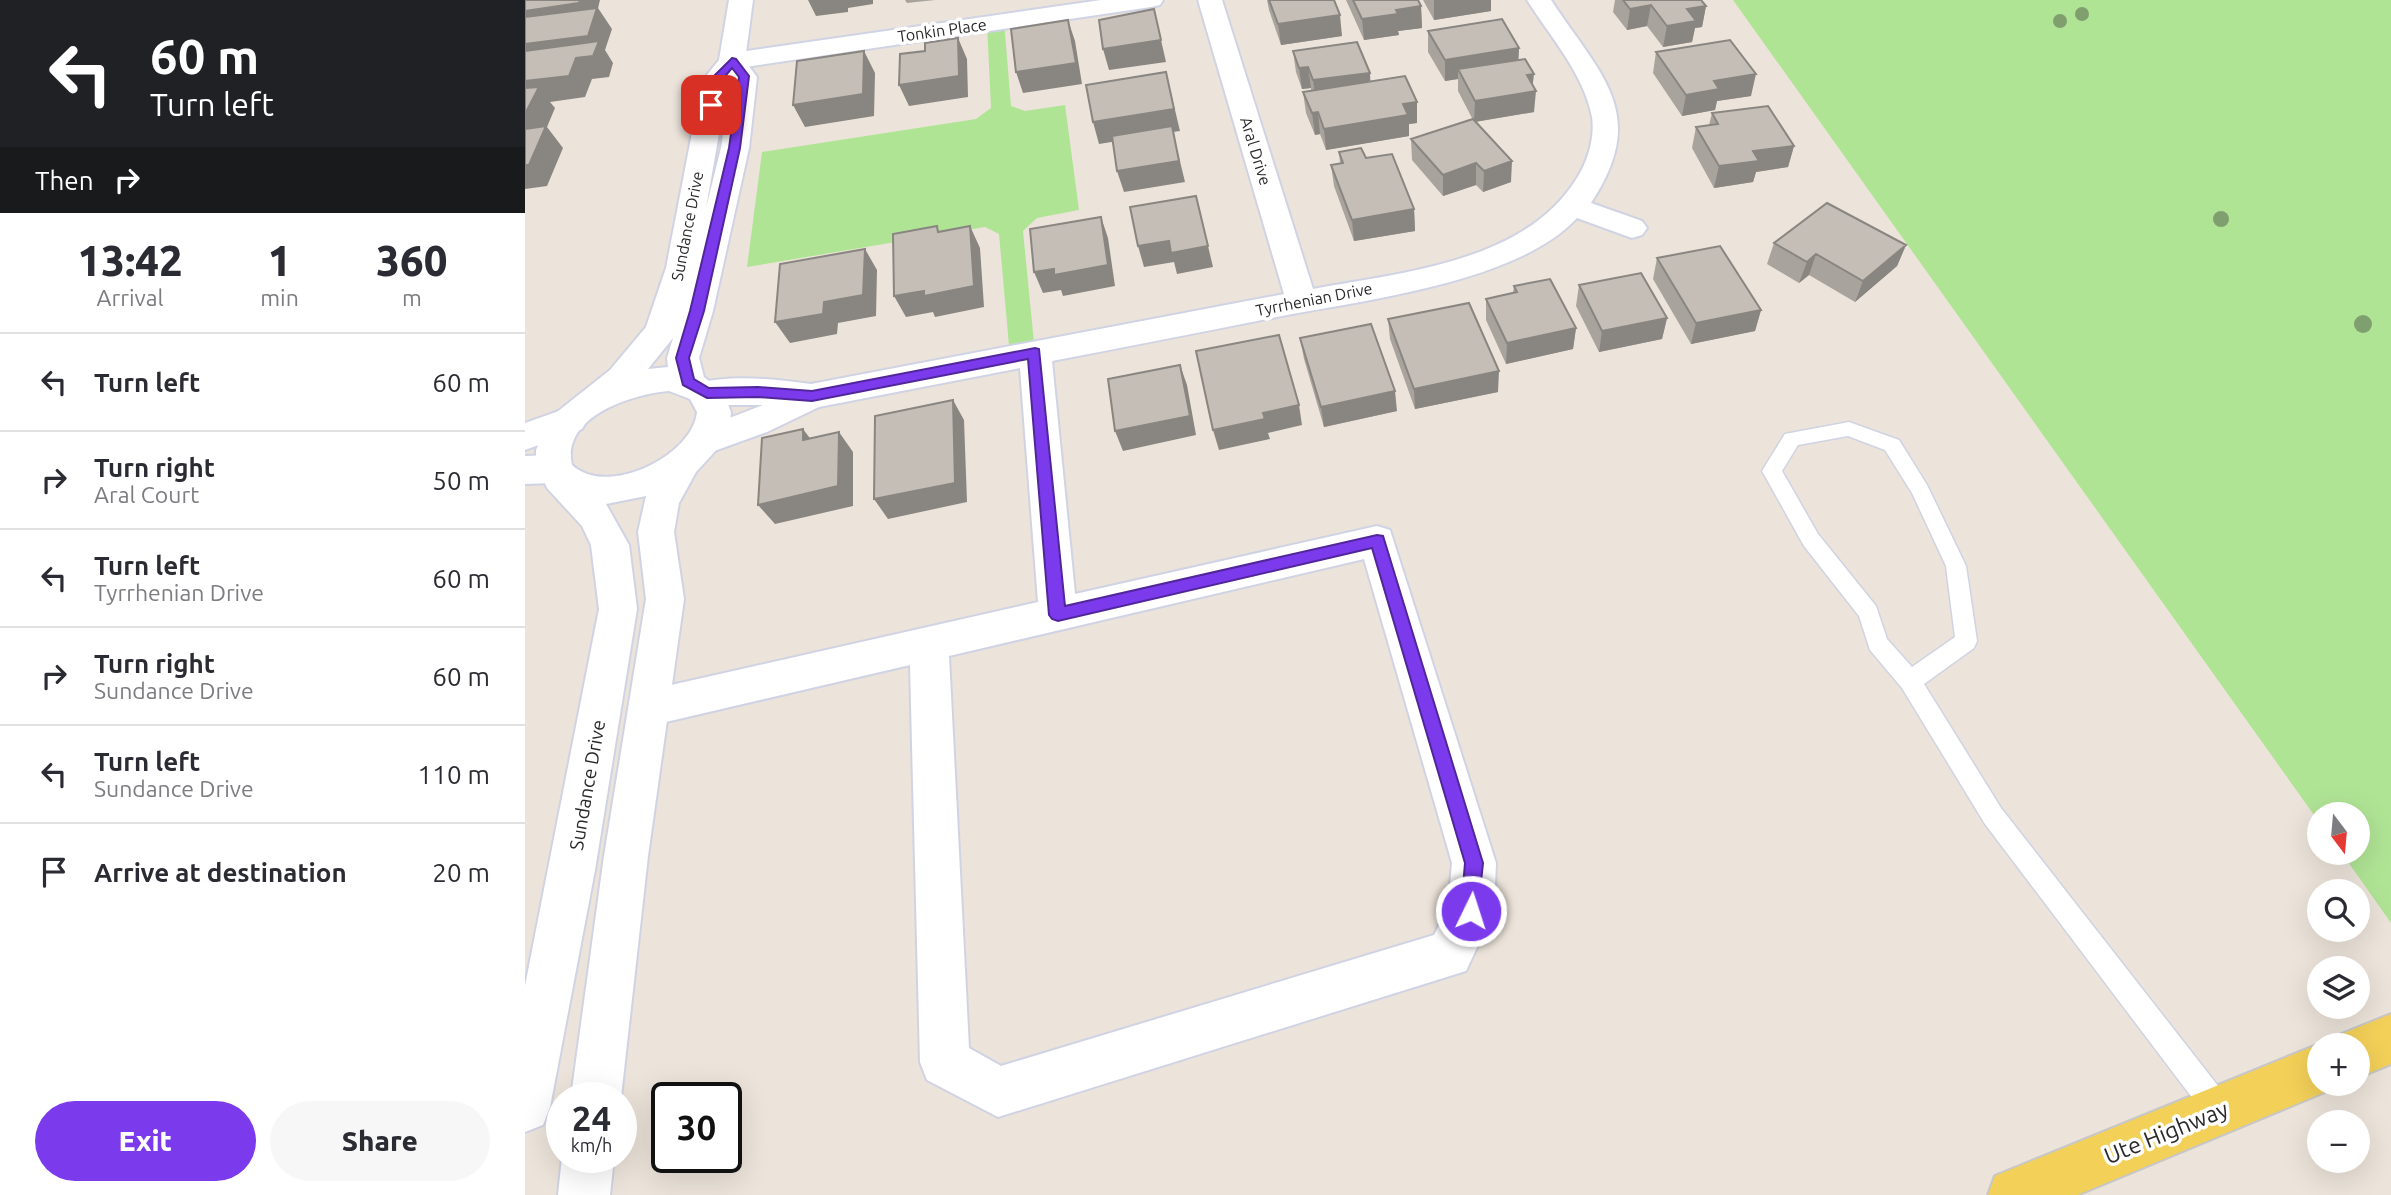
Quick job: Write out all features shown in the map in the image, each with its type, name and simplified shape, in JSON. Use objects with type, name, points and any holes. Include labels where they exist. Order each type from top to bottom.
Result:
[{"type":"main road","points":[[2370,1048],[2391,1040]]},
{"type":"main road","name":"Ute Highway","points":[[2014,1195],[2307,1074]]},
{"type":"street","name":"Sundance Drive","points":[[578,413],[622,378],[661,331],[681,268],[715,81],[732,61],[741,0]]},
{"type":"street","name":"Tonkin Place","points":[[732,61],[1151,0]]},
{"type":"street","name":"Aral Drive","points":[[1210,0],[1302,302]]},
{"type":"street","name":"Tyrrhenian Drive","points":[[546,472],[577,488],[601,492],[629,488],[657,478],[694,452],[812,396],[1393,285],[1477,264],[1534,237],[1574,207],[1589,186],[1603,154],[1605,117],[1595,92],[1539,0]]},
{"type":"street","name":"Sundance Drive","points":[[694,452],[714,422],[714,404],[697,387],[683,358],[697,311],[735,148],[744,76],[732,61]]},
{"type":"street","points":[[1574,207],[1632,229]]},
{"type":"street","points":[[1035,353],[1058,615]]},
{"type":"street","name":"Tyrrhenian Drive","points":[[578,413],[605,395],[638,383],[670,379],[697,387],[812,396]]},
{"type":"street","points":[[525,437],[578,413]]},
{"type":"street","points":[[546,472],[557,437],[578,413]]},
{"type":"street","points":[[598,1082],[626,856],[664,599],[656,532],[661,502],[694,452]]},
{"type":"street","name":"Sundance Drive","points":[[525,1107],[572,870],[618,609],[610,545],[595,516],[546,472]]},
{"type":"street","points":[[649,708],[1377,541],[1474,863],[1471,911],[1449,954],[998,1092],[945,1062],[929,644]]},
{"type":"street","points":[[584,1195],[586,1173]]},
{"type":"lane","points":[[1909,681],[1966,641],[1956,566],[1920,489],[1892,445],[1849,429],[1792,439],[1772,471],[1811,540],[1869,612],[1878,643],[1909,681],[1993,816],[2219,1110]]},
{"type":"green space","points":[[1733,0],[2391,0],[2391,923],[2370,893],[2370,879],[2360,879],[2350,865],[2370,865],[2370,802],[2307,802],[2307,805]]},
{"type":"green space","points":[[1004,21],[1011,106],[1025,111],[1065,105],[1079,210],[1037,218],[1023,231],[1035,353],[1010,357],[999,234],[985,227],[747,267],[762,152],[976,119],[991,108],[987,24]]},
{"type":"building","points":[[525,0],[580,0],[579,3],[525,11]]},
{"type":"building","points":[[1269,0],[1334,0],[1340,15],[1278,24]]},
{"type":"building","points":[[1353,0],[1418,0],[1421,6],[1396,10],[1398,14],[1362,19]]},
{"type":"building","points":[[1623,0],[1701,0],[1706,6],[1687,9],[1696,21],[1667,26],[1651,5],[1630,9]]},
{"type":"building","points":[[597,8],[588,36],[525,44],[525,17]]},
{"type":"building","points":[[1154,9],[1161,40],[1103,49],[1099,20]]},
{"type":"building","points":[[1502,19],[1519,48],[1445,60],[1428,31]]},
{"type":"building","points":[[1068,20],[1076,63],[1016,72],[1011,29]]},
{"type":"building","points":[[958,38],[959,76],[899,85],[900,54],[925,51],[925,43]]},
{"type":"building","points":[[1730,40],[1756,74],[1714,81],[1719,89],[1686,95],[1656,52]]},
{"type":"building","points":[[599,41],[593,56],[576,58],[569,76],[525,81],[525,51]]},
{"type":"building","points":[[1357,42],[1370,73],[1313,80],[1308,67],[1299,68],[1293,51]]},
{"type":"building","points":[[864,51],[863,94],[793,105],[797,61]]},
{"type":"building","points":[[1525,59],[1534,74],[1527,75],[1536,91],[1475,101],[1458,69]]},
{"type":"building","points":[[1166,72],[1174,109],[1093,122],[1086,85]]},
{"type":"building","points":[[1405,76],[1417,102],[1403,104],[1408,115],[1324,129],[1318,112],[1312,113],[1303,92]]},
{"type":"building","points":[[539,87],[525,114],[525,88]]},
{"type":"building","points":[[1768,106],[1794,146],[1753,151],[1759,161],[1719,166],[1696,127],[1718,124],[1712,113]]},
{"type":"building","points":[[1473,119],[1512,161],[1484,171],[1476,163],[1443,175],[1411,139]]},
{"type":"building","points":[[546,126],[529,165],[525,165],[525,129]]},
{"type":"building","points":[[1172,126],[1179,161],[1117,171],[1112,136]]},
{"type":"building","points":[[1361,148],[1366,158],[1392,154],[1414,209],[1352,220],[1331,165],[1343,163],[1339,152]]},
{"type":"building","points":[[1196,196],[1208,246],[1171,253],[1169,241],[1138,246],[1130,207]]},
{"type":"building","points":[[1827,203],[1906,245],[1863,281],[1816,254],[1807,262],[1774,243]]},
{"type":"building","points":[[1101,217],[1108,265],[1054,275],[1054,269],[1034,272],[1030,229]]},
{"type":"building","points":[[937,226],[938,232],[970,226],[974,286],[924,296],[924,291],[894,296],[893,234]]},
{"type":"building","points":[[1720,246],[1761,310],[1696,323],[1657,258]]},
{"type":"building","points":[[865,249],[863,295],[824,302],[823,314],[775,322],[780,264]]},
{"type":"building","points":[[1641,273],[1667,318],[1602,331],[1579,285]]},
{"type":"building","points":[[1550,279],[1576,328],[1507,343],[1486,299],[1517,292],[1514,286]]},
{"type":"building","points":[[1469,303],[1499,371],[1414,389],[1388,319]]},
{"type":"building","points":[[1371,324],[1395,391],[1321,407],[1300,338]]},
{"type":"building","points":[[1279,335],[1299,405],[1263,413],[1265,419],[1213,430],[1196,351]]},
{"type":"building","points":[[1180,365],[1190,416],[1115,431],[1108,379]]},
{"type":"building","points":[[953,400],[955,483],[874,499],[875,416]]},
{"type":"building","points":[[803,429],[803,440],[839,432],[838,486],[758,505],[762,438]]},
{"type":"route","points":[[711,105],[715,81],[732,61],[744,76],[735,148],[697,311],[683,358],[688,381],[707,393],[758,392],[812,396],[1035,353],[1058,615],[1377,541],[1474,863],[1471,911]]}]
